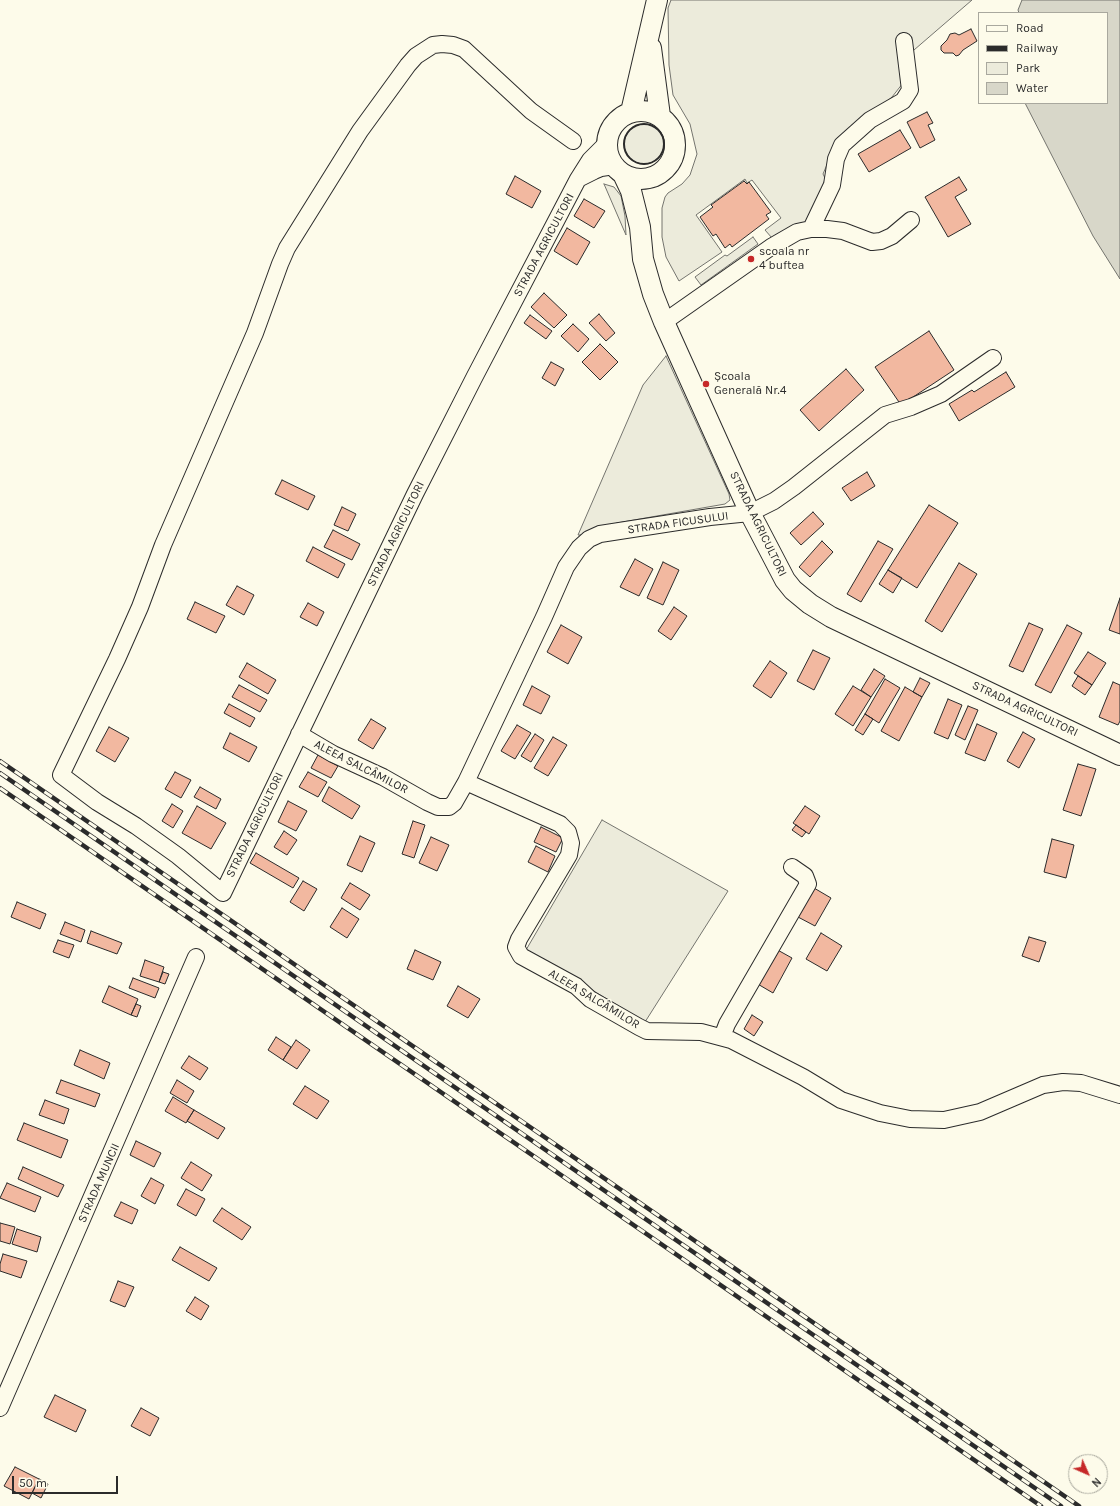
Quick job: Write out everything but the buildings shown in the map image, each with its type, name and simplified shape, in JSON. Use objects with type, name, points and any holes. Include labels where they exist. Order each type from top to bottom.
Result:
[{"type":"main road","points":[[631,112],[657,0]]},
{"type":"main road","points":[[649,36],[660,116]]},
{"type":"main road","points":[[631,112],[650,112],[660,116],[667,122],[675,141],[675,151],[665,169],[653,177],[639,179],[631,177],[618,170],[608,155],[607,143],[609,133],[614,124],[621,117],[631,112]]},
{"type":"main road","name":"STRADA AGRICULTORI","points":[[618,170],[631,191],[640,227],[643,259],[653,294],[664,322],[750,513],[786,580],[793,590],[819,610],[1120,755]]},
{"type":"main road","name":"STRADA AGRICULTORI","points":[[640,227],[649,187],[653,177]]},
{"type":"street","points":[[811,229],[832,185],[836,158],[842,145],[870,120],[903,101],[910,90],[904,41]]},
{"type":"street","name":"STRADA AGRICULTORI","points":[[573,141],[531,111],[464,49],[453,45],[433,45],[416,56],[408,65],[360,131],[287,248],[255,333],[163,545],[140,607],[118,659],[61,775],[91,798],[136,826],[178,856],[223,893],[415,494],[578,179],[593,157],[607,143]]},
{"type":"street","name":"STRADA AGRICULTORI","points":[[578,179],[594,170],[601,168],[618,170]]},
{"type":"street","points":[[664,322],[771,247],[797,232],[811,229],[843,232],[872,242],[880,241],[892,236],[911,220]]},
{"type":"street","name":"STRADA FICUSULUI","points":[[466,782],[544,617],[566,566],[579,548],[589,539],[600,534],[703,518],[750,513],[794,487],[885,414],[911,407],[941,394],[993,358]]},
{"type":"street","name":"ALEEA SALCÂMILOR","points":[[299,734],[333,754],[383,777],[438,807],[449,806],[454,803],[466,782],[560,824],[568,832],[571,843],[569,854],[519,939],[516,947],[521,956],[576,986],[590,999],[639,1028],[648,1031],[701,1032],[732,1040],[803,1077],[841,1100],[910,1120],[944,1120],[980,1112],[1044,1085],[1063,1082],[1081,1083],[1120,1095]]},
{"type":"street","points":[[722,1037],[727,1024],[808,884],[805,876],[792,867]]},
{"type":"street","name":"STRADA MUNCII","points":[[0,1408],[196,957]]},
{"type":"green space","points":[[671,0],[972,0],[914,50],[901,52],[903,83],[892,97],[834,148],[823,174],[825,178],[822,192],[808,222],[772,238],[765,230],[781,218],[752,180],[747,183],[745,179],[696,215],[722,252],[679,281],[666,257],[662,237],[662,208],[665,197],[668,193],[682,184],[690,175],[697,154],[690,124],[673,95],[669,65],[668,8]]},
{"type":"green space","points":[[644,124],[652,126],[658,130],[662,136],[664,144],[662,152],[658,158],[652,162],[644,164],[636,162],[630,158],[626,152],[624,144],[626,136],[630,130],[636,126]]},
{"type":"green space","points":[[604,184],[614,187],[621,196],[625,216],[626,235]]},
{"type":"green space","points":[[753,237],[758,244],[701,285],[695,277]]},
{"type":"green space","points":[[666,356],[729,494],[730,500],[725,504],[617,523],[585,535],[578,535],[643,385]]},
{"type":"green space","points":[[602,820],[728,891],[645,1022],[526,950]]},
{"type":"water","points":[[1022,0],[1120,0],[1120,279],[1093,236],[1026,104],[1108,104],[1108,12],[1019,12]]},
{"type":"railway","points":[[0,761],[1079,1506]]},
{"type":"railway","points":[[0,773],[1061,1506]]},
{"type":"railway","points":[[0,788],[1041,1506]]},
{"type":"wall","points":[[644,124],[652,126],[658,130],[662,136],[664,144],[662,152],[658,158],[652,162],[644,164],[636,162],[630,158],[626,152],[624,144],[626,136],[630,130],[636,126],[644,124]]},
{"type":"place","name":"scoala nr 4 buftea","points":[[751,259]]},
{"type":"place","name":"Școala Generală Nr.4","points":[[706,384]]}]
